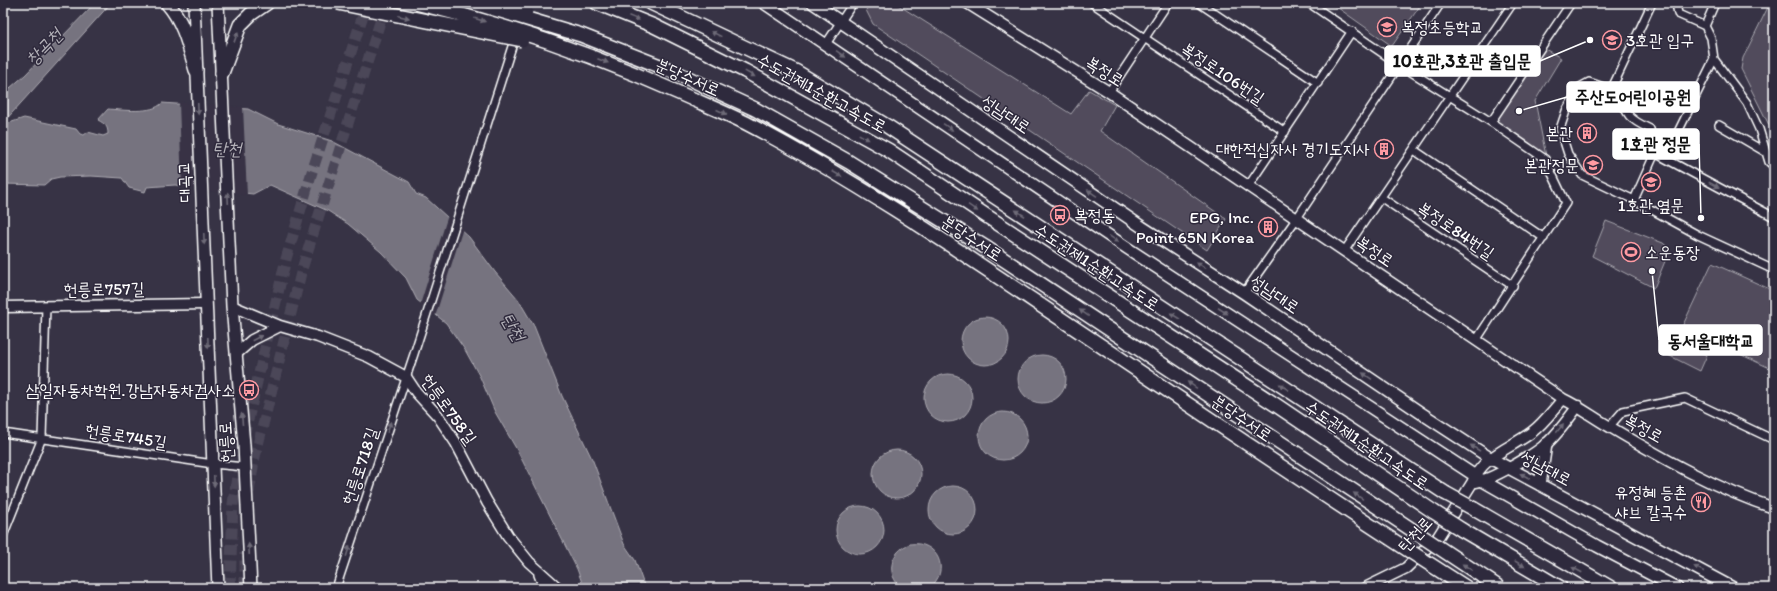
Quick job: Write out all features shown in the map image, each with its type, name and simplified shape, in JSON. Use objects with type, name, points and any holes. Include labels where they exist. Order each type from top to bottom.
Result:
[{"type":"highway","points":[[167,3],[183,26],[196,70]]},
{"type":"highway","points":[[222,73],[240,25],[251,14],[267,3]]},
{"type":"highway","points":[[338,3],[466,30],[575,50]]},
{"type":"highway","name":"분당수서로","points":[[415,3],[463,14],[575,50],[634,73],[744,122],[841,176],[953,247],[1382,534],[1467,588]]},
{"type":"highway","name":"분당수서로","points":[[474,3],[581,35],[675,72],[755,109],[849,162],[985,247],[1500,588]]},
{"type":"highway","points":[[507,3],[581,35]]},
{"type":"highway","name":"수도권제1순환고속도로","points":[[597,3],[654,26],[745,71],[888,150],[1276,405],[1434,512],[1561,588]]},
{"type":"highway","name":"수도권제1순환고속도로","points":[[651,3],[797,72],[887,126],[1445,493],[1611,588]]},
{"type":"main road","points":[[194,3],[196,70]]},
{"type":"main road","points":[[218,3],[222,73]]},
{"type":"main road","points":[[764,3],[1127,248],[1476,480],[1677,588]]},
{"type":"main road","name":"성남대로","points":[[813,3],[1142,227],[1244,293],[1490,458],[1734,588]]},
{"type":"main road","name":"대곡교","points":[[196,70],[206,298]]},
{"type":"main road","name":"헌릉로","points":[[222,73],[232,306],[251,588]]},
{"type":"main road","name":"헌릉로","points":[[206,298],[218,588]]},
{"type":"main road","points":[[1540,485],[1546,444]]},
{"type":"street","name":"헌릉로718길","points":[[336,588],[414,354],[516,34],[528,3]]},
{"type":"street","points":[[826,44],[853,3]]},
{"type":"street","name":"복정로","points":[[967,3],[1109,92],[1563,398],[1578,406],[1609,427],[1688,471],[1747,499],[1774,508]]},
{"type":"street","name":"복정로106번길","points":[[1092,3],[1285,132]]},
{"type":"street","points":[[1109,92],[1168,3]]},
{"type":"street","points":[[1198,3],[1318,83]]},
{"type":"street","points":[[1309,3],[1400,65],[1491,122],[1545,160],[1558,185],[1566,203],[1477,339]]},
{"type":"street","points":[[1244,293],[1297,218],[1442,3]]},
{"type":"street","points":[[1345,250],[1382,198],[1513,3]]},
{"type":"street","points":[[1491,122],[1571,3]]},
{"type":"street","points":[[1611,90],[1652,3]]},
{"type":"street","points":[[1676,3],[1678,14],[1705,26],[1711,38],[1714,59],[1747,103],[1759,129],[1769,162],[1774,166]]},
{"type":"street","points":[[1705,26],[1715,3]]},
{"type":"street","points":[[1249,185],[1352,31]]},
{"type":"street","points":[[1634,200],[1655,153],[1673,142],[1714,59]]},
{"type":"street","points":[[1774,217],[1655,153],[1650,129],[1634,121],[1624,110],[1620,93],[1589,82],[1580,87],[1566,111],[1560,130],[1568,154],[1582,175],[1634,200],[1698,235],[1774,270]]},
{"type":"street","points":[[1718,125],[1767,153]]},
{"type":"street","points":[[1414,150],[1544,238]]},
{"type":"street","name":"복정로84번길","points":[[1382,198],[1513,286]]},
{"type":"street","name":"헌릉로757길","points":[[3,307],[206,298]]},
{"type":"street","points":[[3,536],[42,438],[46,306]]},
{"type":"street","name":"헌릉로758길","points":[[232,306],[280,326],[318,337],[369,357],[406,377],[416,392],[438,416],[456,443],[487,502],[508,536],[529,562],[558,588]]},
{"type":"street","points":[[236,354],[252,340],[280,326]]},
{"type":"street","name":"탄천로","points":[[1372,587],[1406,568],[1438,537],[1490,458],[1542,424],[1563,398]]},
{"type":"street","points":[[1609,427],[1623,411],[1685,398],[1774,440]]},
{"type":"street","points":[[1476,480],[1509,468],[1546,444],[1578,406]]},
{"type":"street","name":"헌릉로745길","points":[[3,433],[213,464],[244,467]]},
{"type":"street","points":[[538,575],[543,588]]},
{"type":"shaded area","points":[[871,3],[895,3],[1071,114],[1089,90],[1115,105],[1100,131],[1226,219],[1207,250],[873,24],[866,10]]},
{"type":"shaded area","name":"복정초등학교","points":[[1331,3],[1422,3],[1392,46]]},
{"type":"shaded area","points":[[1770,3],[1774,3],[1774,135],[1741,69],[1743,58]]},
{"type":"shaded area","points":[[1543,48],[1561,58],[1535,101],[1546,156],[1495,121]]},
{"type":"shaded area","name":"소운동장","points":[[1606,221],[1663,243],[1670,249],[1654,288],[1592,256]]},
{"type":"shaded area","points":[[1712,263],[1774,291],[1774,370],[1682,327]]},
{"type":"shaded area","points":[[1676,341],[1707,355],[1700,371],[1668,355]]},
{"type":"water","points":[[95,3],[111,3],[3,123],[3,94],[25,75]]},
{"type":"water","name":"탄천","points":[[162,103],[248,109],[278,124],[332,141],[409,182],[416,194],[426,198],[469,237],[495,272],[518,299],[534,326],[562,396],[593,461],[624,544],[635,560],[645,588],[584,588],[577,569],[517,450],[495,412],[480,377],[465,350],[446,323],[417,300],[406,278],[381,252],[348,224],[328,211],[270,185],[253,194],[175,185],[147,187],[145,192],[129,188],[122,178],[91,176],[60,177],[51,179],[44,185],[3,184],[3,125],[24,118],[76,129],[80,134],[84,135],[88,132],[103,136],[108,134],[107,127],[98,120],[108,109],[145,110],[152,109]]},
{"type":"water","points":[[980,317],[990,317],[1002,324],[1009,336],[1009,346],[1002,358],[990,365],[980,365],[972,361],[965,354],[961,346],[961,336],[965,328],[972,321]]},
{"type":"water","points":[[1037,355],[1047,355],[1056,359],[1062,365],[1066,374],[1066,384],[1062,393],[1056,399],[1047,403],[1037,403],[1028,399],[1022,393],[1018,384],[1018,374],[1022,365],[1028,359]]},
{"type":"water","points":[[948,374],[957,376],[965,381],[970,389],[972,398],[970,407],[965,415],[957,420],[948,422],[939,420],[931,415],[926,407],[924,398],[926,389],[931,381],[939,376]]},
{"type":"water","points":[[1003,412],[1012,414],[1020,419],[1025,427],[1027,436],[1025,445],[1020,453],[1012,458],[1003,460],[994,458],[986,453],[981,445],[979,436],[981,427],[986,419],[994,414]]},
{"type":"water","points":[[892,450],[902,450],[914,457],[921,469],[921,479],[914,491],[902,498],[892,498],[884,494],[877,487],[873,479],[873,469],[877,461],[884,454]]},
{"type":"water","points":[[948,486],[958,486],[967,490],[973,496],[976,501],[976,519],[967,530],[958,534],[948,534],[939,530],[933,524],[929,515],[929,505],[933,496],[939,490]]},
{"type":"water","points":[[855,506],[865,506],[877,513],[884,525],[884,535],[877,547],[865,554],[855,554],[847,550],[840,543],[836,535],[836,525],[840,517],[847,510]]},
{"type":"water","points":[[910,544],[920,544],[928,547],[938,558],[940,573],[936,581],[929,588],[902,588],[893,577],[892,564],[894,558],[903,547]]},
{"type":"pier","points":[[179,102],[243,107],[247,195],[182,188]]},
{"type":"pier","points":[[448,215],[463,228],[435,317],[420,305]]},
{"type":"tunnel","points":[[244,437],[286,259],[311,175],[367,3]]},
{"type":"tunnel","points":[[249,492],[254,461],[302,269],[386,3]]},
{"type":"tunnel","points":[[230,588],[233,504],[240,456]]},
{"type":"tunnel","points":[[245,553],[245,588]]},
{"type":"place","name":"복정초등학교","points":[[1387,27]]},
{"type":"place","name":"10호관,3호관 출입문","points":[[1590,40]]},
{"type":"place","name":"3호관 입구","points":[[1612,40]]},
{"type":"place","name":"주산도어린이공원","points":[[1519,111]]},
{"type":"place","name":"본관","points":[[1587,133]]},
{"type":"place","name":"대한적십자사 경기도지사","points":[[1384,149]]},
{"type":"place","name":"본관정문","points":[[1593,165]]},
{"type":"place","name":"1호관 옆문","points":[[1651,182]]},
{"type":"place","name":"복정동","points":[[1060,215]]},
{"type":"place","name":"1호관 정문","points":[[1701,218]]},
{"type":"place","name":"EPG, Inc. Point 65N Korea","points":[[1268,227]]},
{"type":"place","name":"소운동장","points":[[1631,252]]},
{"type":"place","name":"동서울대학교","points":[[1652,271]]},
{"type":"place","name":"삼일자동차학원.강남자동차검사소","points":[[249,390]]},
{"type":"place","name":"유정혜 등촌 샤브 칼국수","points":[[1701,502]]},
{"type":"water label","name":"창곡천","points":[[44,47]]}]
